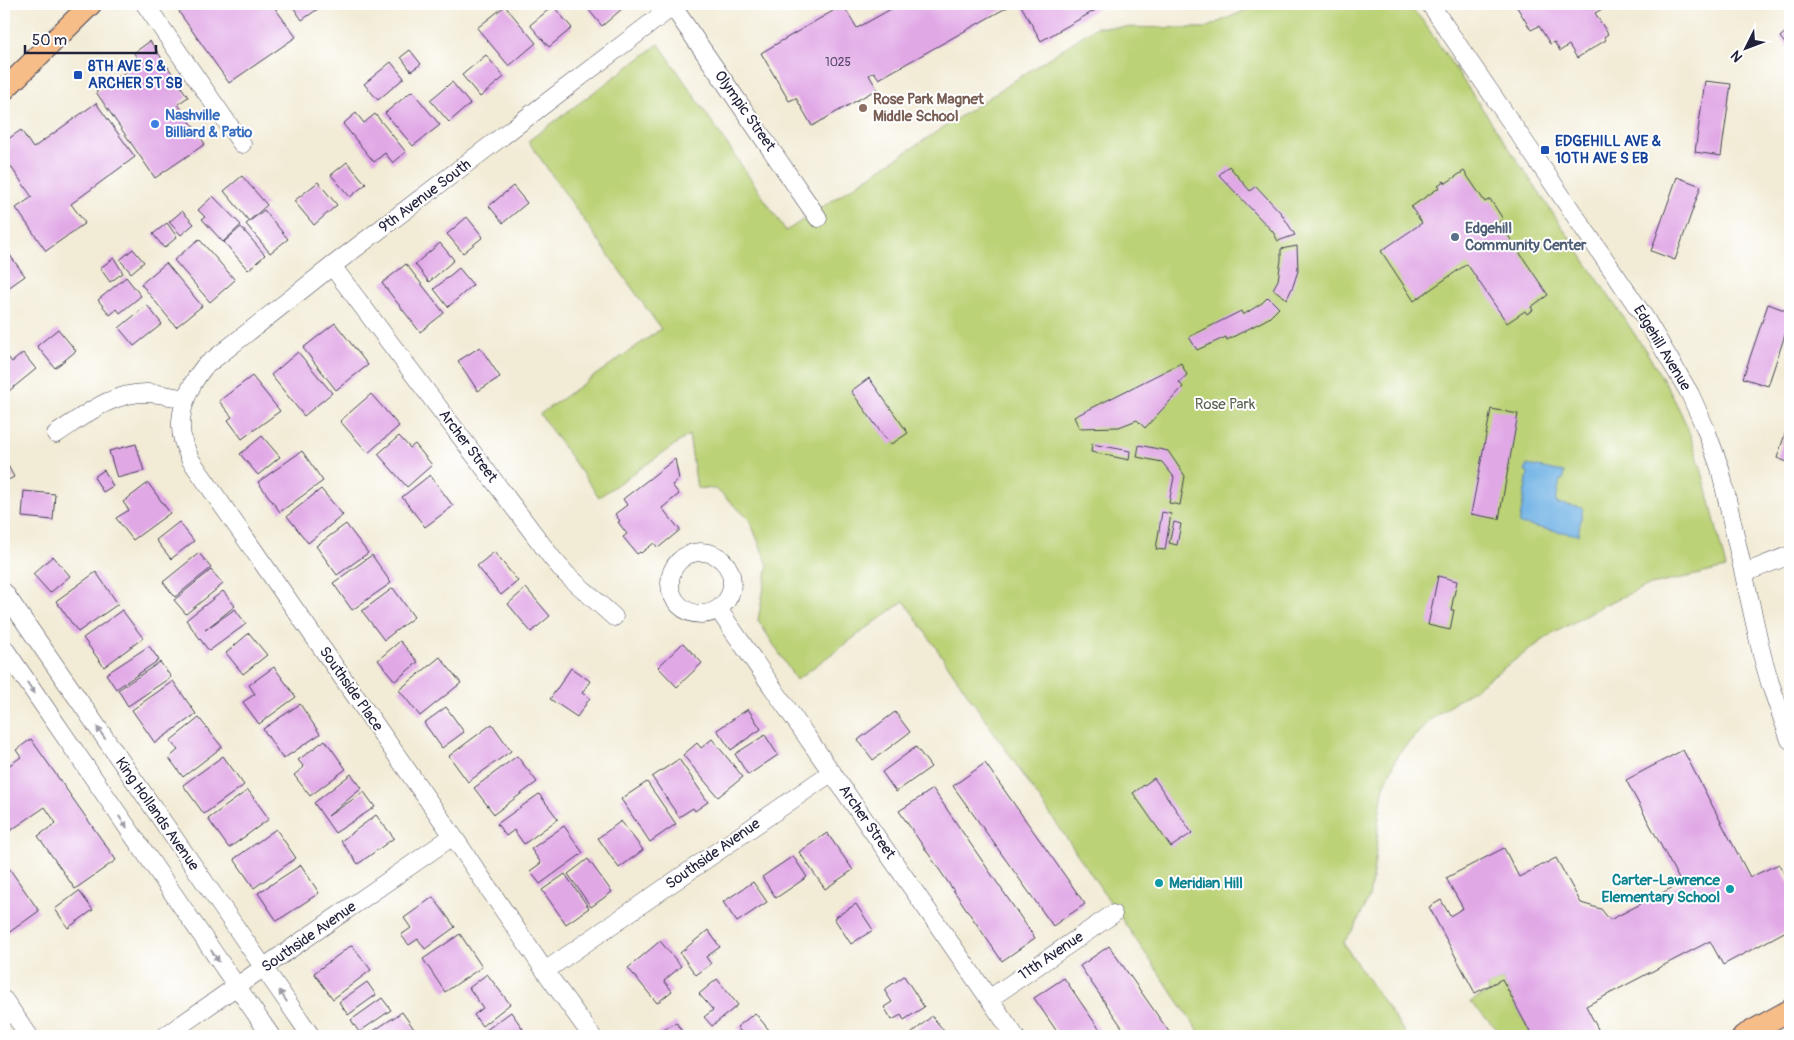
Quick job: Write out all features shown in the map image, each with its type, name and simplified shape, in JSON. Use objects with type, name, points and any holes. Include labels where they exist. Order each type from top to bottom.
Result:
[{"type":"main road","points":[[4,90],[91,4]]},
{"type":"main road","points":[[1743,1036],[1790,1010]]},
{"type":"street","points":[[145,4],[242,144]]},
{"type":"street","name":"Edgehill Avenue","points":[[1430,4],[1645,318],[1690,394],[1720,468],[1753,620],[1770,683],[1790,740]]},
{"type":"street","name":"Olympic Street","points":[[673,5],[818,218]]},
{"type":"street","name":"9th Avenue South","points":[[185,399],[194,380],[204,367],[332,266],[673,5]]},
{"type":"street","name":"Archer Street","points":[[332,266],[552,558],[566,574],[614,617]]},
{"type":"street","points":[[56,434],[106,402],[128,394],[151,393],[185,399]]},
{"type":"street","name":"Southside Place","points":[[185,399],[182,439],[190,459],[592,1036]]},
{"type":"street","points":[[1744,573],[1790,555]]},
{"type":"street","name":"King Hollands Avenue","points":[[4,592],[311,1036]]},
{"type":"street","name":"Archer Street","points":[[718,609],[1014,1036]]},
{"type":"street","points":[[4,648],[271,1036]]},
{"type":"street","name":"Southside Avenue","points":[[545,971],[832,772]]},
{"type":"street","name":"Southside Avenue","points":[[165,1036],[453,836]]},
{"type":"street","name":"11th Avenue","points":[[989,999],[1112,914]]},
{"type":"street","points":[[4,1000],[29,1036]]},
{"type":"green space","name":"Rose Park","points":[[1260,4],[1408,4],[1423,21],[1646,351],[1670,392],[1686,424],[1696,451],[1726,568],[1647,586],[1606,604],[1549,636],[1430,720],[1398,754],[1384,786],[1369,898],[1355,927],[1343,943],[1407,1036],[1202,1036],[904,601],[796,680],[758,620],[768,565],[749,519],[716,489],[697,488],[689,435],[599,497],[540,414],[661,329],[528,141],[659,44],[786,231],[1096,27],[1205,28]]},
{"type":"green space","points":[[1502,979],[1532,1036],[1504,1036],[1470,1002],[1489,992],[1486,987]]},
{"type":"water","points":[[1527,465],[1564,472],[1563,480],[1560,480],[1556,503],[1583,508],[1578,535],[1519,524],[1528,473],[1525,472]]},
{"type":"building","points":[[190,4],[272,4],[296,37],[229,83],[179,12]]},
{"type":"building","points":[[291,4],[325,4],[302,20]]},
{"type":"building","points":[[594,4],[619,4],[623,8],[602,26],[588,9]]},
{"type":"building","name":"Rose Park Magnet Middle School","points":[[900,4],[1013,4],[879,79],[874,72],[869,75],[877,89],[812,126],[796,98],[789,101],[761,53],[843,5],[857,28]]},
{"type":"building","points":[[1020,4],[1106,4],[1041,41]]},
{"type":"building","points":[[1515,4],[1611,4],[1595,13],[1608,34],[1604,37],[1606,40],[1577,58],[1569,45],[1560,51],[1554,42],[1550,44],[1539,26],[1531,30]]},
{"type":"building","points":[[505,6],[536,43],[509,66],[477,28]]},
{"type":"building","points":[[553,6],[572,28],[549,47],[530,25]]},
{"type":"building","points":[[1790,28],[1790,50],[1780,37]]},
{"type":"building","name":"Nashville Billiard & Patio","points":[[150,41],[188,97],[178,104],[205,144],[155,178],[96,92],[140,62],[134,53]]},
{"type":"building","points":[[410,50],[421,64],[411,71],[401,57]]},
{"type":"building","points":[[486,55],[504,77],[480,97],[462,75]]},
{"type":"building","points":[[391,62],[404,78],[378,100],[364,84]]},
{"type":"building","points":[[1705,81],[1731,84],[1721,156],[1695,152]]},
{"type":"building","points":[[452,82],[470,104],[449,122],[430,100]]},
{"type":"building","points":[[412,91],[440,125],[413,146],[385,113]]},
{"type":"building","points":[[96,103],[135,157],[71,204],[85,223],[46,251],[16,208],[32,197],[4,157],[4,142],[21,130],[33,148]]},
{"type":"building","points":[[356,113],[364,123],[375,114],[406,152],[393,163],[385,153],[374,162],[343,124]]},
{"type":"building","points":[[347,162],[366,184],[350,197],[331,175]]},
{"type":"building","points":[[1229,166],[1250,191],[1256,186],[1281,213],[1295,235],[1278,241],[1273,232],[1219,175]]},
{"type":"building","name":"Edgehill Community Center","points":[[1464,171],[1485,202],[1490,199],[1503,219],[1499,222],[1548,295],[1531,307],[1533,310],[1527,314],[1525,311],[1507,323],[1467,264],[1414,301],[1381,251],[1422,223],[1411,207],[1440,187],[1438,185],[1444,181],[1446,183]]},
{"type":"building","points":[[242,176],[267,205],[249,221],[224,191]]},
{"type":"building","points":[[1677,177],[1701,186],[1675,260],[1651,251]]},
{"type":"building","points":[[318,182],[337,205],[314,225],[294,201]]},
{"type":"building","points":[[513,186],[527,203],[503,223],[489,206]]},
{"type":"building","points":[[213,196],[241,225],[223,242],[202,219],[205,217],[198,210]]},
{"type":"building","points":[[264,210],[288,239],[270,253],[246,224]]},
{"type":"building","points":[[182,211],[194,224],[181,235],[169,222]]},
{"type":"building","points":[[467,217],[483,237],[463,253],[447,234]]},
{"type":"building","points":[[167,223],[177,237],[164,248],[153,234]]},
{"type":"building","points":[[241,227],[265,255],[248,270],[224,242]]},
{"type":"building","points":[[199,239],[235,280],[210,302],[174,260]]},
{"type":"building","points":[[440,243],[454,260],[429,282],[415,264]]},
{"type":"building","points":[[1297,246],[1298,271],[1287,299],[1273,289],[1278,280],[1281,249]]},
{"type":"building","points":[[4,247],[25,276],[4,291]]},
{"type":"building","points":[[133,249],[144,262],[131,273],[120,260]]},
{"type":"building","points":[[114,258],[123,273],[110,282],[100,268]]},
{"type":"building","points":[[166,263],[202,306],[176,327],[141,284]]},
{"type":"building","points":[[406,264],[444,313],[420,332],[382,283]]},
{"type":"building","points":[[459,268],[473,285],[448,307],[434,289]]},
{"type":"building","points":[[126,277],[141,296],[120,313],[117,309],[110,315],[98,300]]},
{"type":"building","points":[[1268,297],[1279,308],[1269,318],[1227,340],[1226,337],[1197,350],[1189,337],[1241,311],[1243,315]]},
{"type":"building","points":[[1768,304],[1790,312],[1790,320],[1768,386],[1743,378]]},
{"type":"building","points":[[147,305],[162,324],[134,346],[119,328]]},
{"type":"building","points":[[335,323],[368,365],[336,390],[303,348]]},
{"type":"building","points":[[58,329],[76,351],[55,368],[37,346]]},
{"type":"building","points":[[480,347],[500,377],[478,391],[458,361]]},
{"type":"building","points":[[4,352],[12,362],[23,353],[36,369],[4,395]]},
{"type":"building","points":[[298,352],[332,393],[304,416],[271,375]]},
{"type":"building","points":[[1181,363],[1187,375],[1179,382],[1183,387],[1145,428],[1137,420],[1119,427],[1079,428],[1074,417]]},
{"type":"building","points":[[252,376],[280,411],[242,439],[228,420],[232,417],[219,401]]},
{"type":"building","points":[[869,378],[908,433],[890,445],[851,391]]},
{"type":"building","points":[[371,394],[399,426],[368,453],[340,421]]},
{"type":"building","points":[[1491,409],[1518,414],[1499,519],[1471,514]]},
{"type":"building","points":[[1790,419],[1790,463],[1777,458]]},
{"type":"building","points":[[262,436],[280,457],[258,475],[240,454]]},
{"type":"building","points":[[399,436],[410,448],[415,444],[432,465],[407,487],[378,454]]},
{"type":"building","points":[[136,444],[144,471],[117,478],[109,451]]},
{"type":"building","points":[[1092,444],[1130,451],[1129,460],[1091,452]]},
{"type":"building","points":[[1139,445],[1168,451],[1185,476],[1180,505],[1169,503],[1174,477],[1162,462],[1137,457]]},
{"type":"building","points":[[302,451],[323,481],[280,512],[258,482]]},
{"type":"building","points":[[4,458],[14,477],[4,482]]},
{"type":"building","points":[[675,459],[679,479],[672,485],[679,494],[662,508],[680,530],[658,548],[654,543],[637,554],[623,537],[627,534],[618,522],[620,521],[615,514],[627,505],[623,499]]},
{"type":"building","points":[[104,470],[113,486],[103,492],[94,477]]},
{"type":"building","points":[[430,475],[453,506],[425,527],[402,497]]},
{"type":"building","points":[[148,483],[170,513],[133,540],[116,518],[129,510],[123,502]]},
{"type":"building","points":[[321,489],[343,515],[308,543],[287,516]]},
{"type":"building","points":[[24,491],[55,494],[53,520],[22,517]]},
{"type":"building","points":[[1162,512],[1171,514],[1165,550],[1156,549]]},
{"type":"building","points":[[179,522],[194,541],[171,559],[156,540]]},
{"type":"building","points":[[1174,522],[1181,524],[1177,545],[1169,543]]},
{"type":"building","points":[[346,524],[368,553],[337,575],[316,546]]},
{"type":"building","points":[[494,552],[518,581],[501,595],[477,566]]},
{"type":"building","points":[[199,553],[211,568],[175,597],[163,582]]},
{"type":"building","points":[[372,555],[391,583],[352,610],[333,583]]},
{"type":"building","points":[[53,556],[70,576],[50,593],[33,574]]},
{"type":"building","points":[[211,570],[223,584],[186,614],[174,600]]},
{"type":"building","points":[[96,572],[118,604],[78,632],[56,601]]},
{"type":"building","points":[[1438,576],[1457,581],[1451,610],[1454,610],[1450,630],[1428,625]]},
{"type":"building","points":[[393,588],[414,617],[384,640],[362,611]]},
{"type":"building","points":[[526,588],[550,616],[531,632],[508,604]]},
{"type":"building","points":[[223,591],[235,606],[205,630],[235,609],[246,624],[209,651],[186,620]]},
{"type":"building","points":[[122,610],[143,638],[104,667],[83,638]]},
{"type":"building","points":[[249,633],[267,655],[243,674],[226,653]]},
{"type":"building","points":[[400,641],[418,662],[395,681],[378,660]]},
{"type":"building","points":[[683,643],[702,663],[677,687],[658,667]]},
{"type":"building","points":[[149,646],[159,660],[116,689],[106,674]]},
{"type":"building","points":[[440,657],[461,683],[420,716],[399,690]]},
{"type":"building","points":[[160,662],[171,677],[128,706],[118,690]]},
{"type":"building","points":[[274,667],[296,697],[259,724],[243,702],[255,694],[249,685]]},
{"type":"building","points":[[571,668],[590,681],[582,693],[590,698],[577,717],[550,699]]},
{"type":"building","points":[[173,681],[196,714],[155,743],[132,710]]},
{"type":"building","points":[[300,704],[320,734],[283,759],[263,729]]},
{"type":"building","points":[[446,707],[464,732],[442,748],[424,723]]},
{"type":"building","points":[[748,709],[761,729],[731,750],[717,730]]},
{"type":"building","points":[[895,712],[910,732],[873,760],[858,740]]},
{"type":"building","points":[[199,718],[222,747],[183,777],[169,758],[178,750],[170,741]]},
{"type":"building","points":[[492,724],[511,751],[468,782],[449,756]]},
{"type":"building","points":[[765,735],[778,755],[748,775],[735,754]]},
{"type":"building","points":[[31,739],[116,860],[75,889],[38,836],[56,823],[45,807],[4,835],[4,769],[21,757],[16,750]]},
{"type":"building","points":[[712,739],[743,777],[718,797],[683,755],[697,743],[701,748]]},
{"type":"building","points":[[325,740],[346,769],[310,796],[294,775],[304,767],[298,760]]},
{"type":"building","points":[[916,747],[931,767],[896,792],[882,772]]},
{"type":"building","name":"Carter-Lawrence Elementary School","points":[[1683,750],[1750,877],[1779,864],[1790,885],[1790,929],[1723,965],[1710,941],[1586,1006],[1600,1033],[1595,1036],[1532,1036],[1502,979],[1475,993],[1429,907],[1441,900],[1450,916],[1463,908],[1446,878],[1504,848],[1519,877],[1556,858],[1581,903],[1601,909],[1610,920],[1681,883],[1626,780]]},
{"type":"building","points":[[223,756],[244,785],[204,814],[183,785]]},
{"type":"building","points":[[517,756],[537,782],[494,814],[474,788]]},
{"type":"building","points":[[679,759],[708,802],[695,811],[693,808],[679,817],[652,777]]},
{"type":"building","points":[[985,763],[1085,904],[1053,926],[953,786]]},
{"type":"building","points":[[351,774],[362,788],[328,816],[364,792],[375,807],[335,833],[314,803]]},
{"type":"building","points":[[1154,778],[1192,833],[1171,847],[1133,793]]},
{"type":"building","points":[[647,782],[676,824],[650,842],[621,799]]},
{"type":"building","points":[[933,789],[1035,938],[1002,961],[899,811]]},
{"type":"building","points":[[248,790],[269,819],[229,848],[208,819]]},
{"type":"building","points":[[539,794],[558,819],[524,844],[514,830],[506,836],[497,824]]},
{"type":"building","points":[[376,815],[394,838],[358,864],[341,841]]},
{"type":"building","points":[[621,821],[643,850],[619,868],[598,838]]},
{"type":"building","points":[[564,826],[583,853],[540,884],[530,871],[541,863],[531,849]]},
{"type":"building","points":[[276,829],[296,858],[254,888],[234,859]]},
{"type":"building","points":[[827,833],[853,870],[825,889],[799,852]]},
{"type":"building","points":[[793,856],[807,877],[776,898],[762,877]]},
{"type":"building","points":[[588,859],[612,892],[591,907],[568,874]]},
{"type":"building","points":[[4,861],[39,911],[4,936]]},
{"type":"building","points":[[301,865],[319,893],[277,921],[258,893]]},
{"type":"building","points":[[565,874],[589,908],[566,924],[542,890]]},
{"type":"building","points":[[753,882],[767,902],[737,922],[723,902]]},
{"type":"building","points":[[79,891],[93,910],[68,928],[55,909]]},
{"type":"building","points":[[433,897],[455,927],[425,949],[418,939],[409,945],[401,935],[411,928],[404,918]]},
{"type":"building","points":[[856,904],[873,930],[851,944],[834,918]]},
{"type":"building","points":[[708,930],[720,947],[706,957],[711,964],[696,975],[680,953]]},
{"type":"building","points":[[460,934],[482,967],[445,992],[423,959]]},
{"type":"building","points":[[660,941],[681,966],[664,981],[672,991],[657,1003],[628,968]]},
{"type":"building","points":[[352,945],[371,970],[333,999],[314,973]]},
{"type":"building","points":[[1109,946],[1172,1036],[1128,1036],[1080,966]]},
{"type":"building","points":[[487,974],[510,1004],[482,1026],[474,1015],[483,1008],[469,988]]},
{"type":"building","points":[[904,976],[924,1007],[904,1020],[901,1015],[892,1020],[884,1007],[892,1002],[884,990]]},
{"type":"building","points":[[1064,978],[1104,1036],[1060,1036],[1034,998]]},
{"type":"building","points":[[717,979],[738,1005],[712,1026],[704,1017],[713,1010],[699,994]]},
{"type":"building","points":[[367,982],[376,995],[348,1015],[339,1002]]},
{"type":"building","points":[[382,998],[391,1010],[359,1032],[351,1020]]},
{"type":"building","points":[[402,1012],[419,1036],[366,1036]]},
{"type":"building","points":[[511,1012],[528,1036],[489,1036],[485,1031]]},
{"type":"building","points":[[755,1013],[774,1036],[744,1036],[737,1027]]},
{"type":"building","points":[[932,1016],[948,1036],[913,1036],[911,1034]]},
{"type":"building","points":[[676,1022],[685,1036],[654,1036]]},
{"type":"place","name":"8TH AVE S & ARCHER ST SB","points":[[78,75]]},
{"type":"place","name":"Rose Park Magnet Middle School","points":[[863,108]]},
{"type":"place","name":"Nashville Billiard & Patio","points":[[155,124]]},
{"type":"place","name":"EDGEHILL AVE & 10TH AVE S EB","points":[[1545,150]]},
{"type":"place","name":"Edgehill Community Center","points":[[1455,237]]},
{"type":"place","name":"Meridian Hill","points":[[1159,883]]},
{"type":"place","name":"Carter-Lawrence Elementary School","points":[[1730,889]]}]
